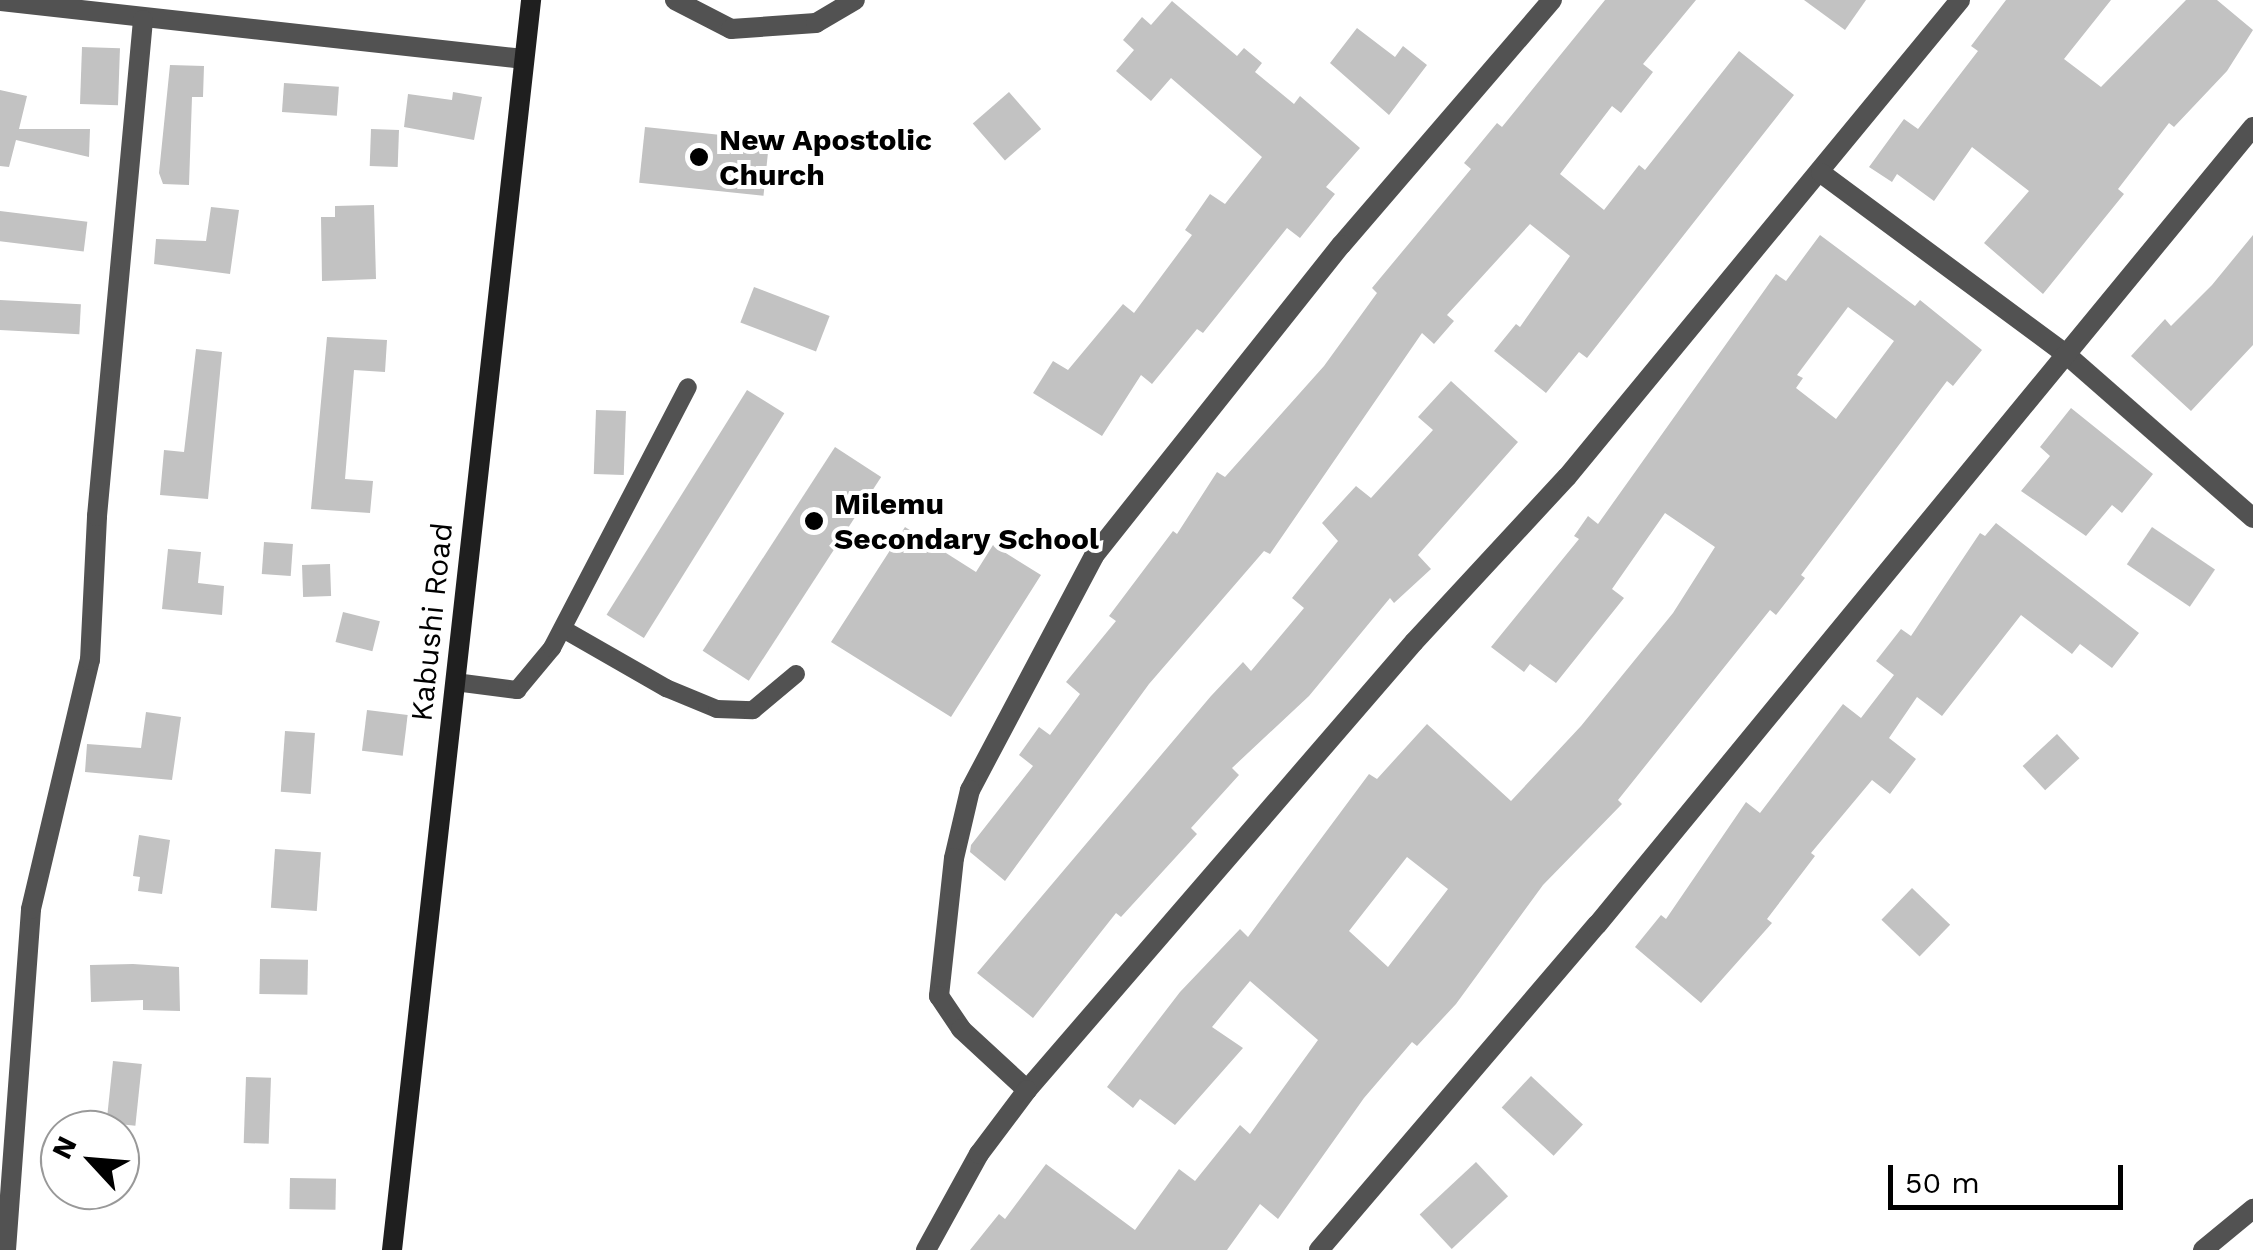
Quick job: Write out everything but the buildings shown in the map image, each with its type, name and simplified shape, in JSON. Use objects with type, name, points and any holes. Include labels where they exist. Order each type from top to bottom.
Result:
[{"type":"main road","name":"Kabushi Road","points":[[392,1250],[531,0]]},
{"type":"street","points":[[676,0],[731,29],[816,24],[855,0]]},
{"type":"street","points":[[1027,1090],[961,1030],[940,996],[954,858],[970,790],[1094,556],[1340,245],[1552,0]]},
{"type":"street","points":[[926,1250],[979,1154],[1027,1090],[1149,957],[1414,642],[1567,477],[1960,0]]},
{"type":"street","points":[[0,1],[143,20],[524,59]]},
{"type":"street","points":[[6,1250],[31,909],[90,660],[97,516],[143,20]]},
{"type":"street","points":[[1318,1250],[2068,356],[2253,127]]},
{"type":"street","points":[[1821,173],[2068,356],[2253,518]]},
{"type":"street","points":[[2203,1250],[2253,1210]]},
{"type":"lane","points":[[456,682],[517,690],[563,629],[688,387]]},
{"type":"lane","points":[[563,629],[666,688],[717,708],[754,710],[796,674]]},
{"type":"place","name":"New Apostolic Church","points":[[699,157]]},
{"type":"place","name":"Milemu Secondary School","points":[[814,521]]}]
